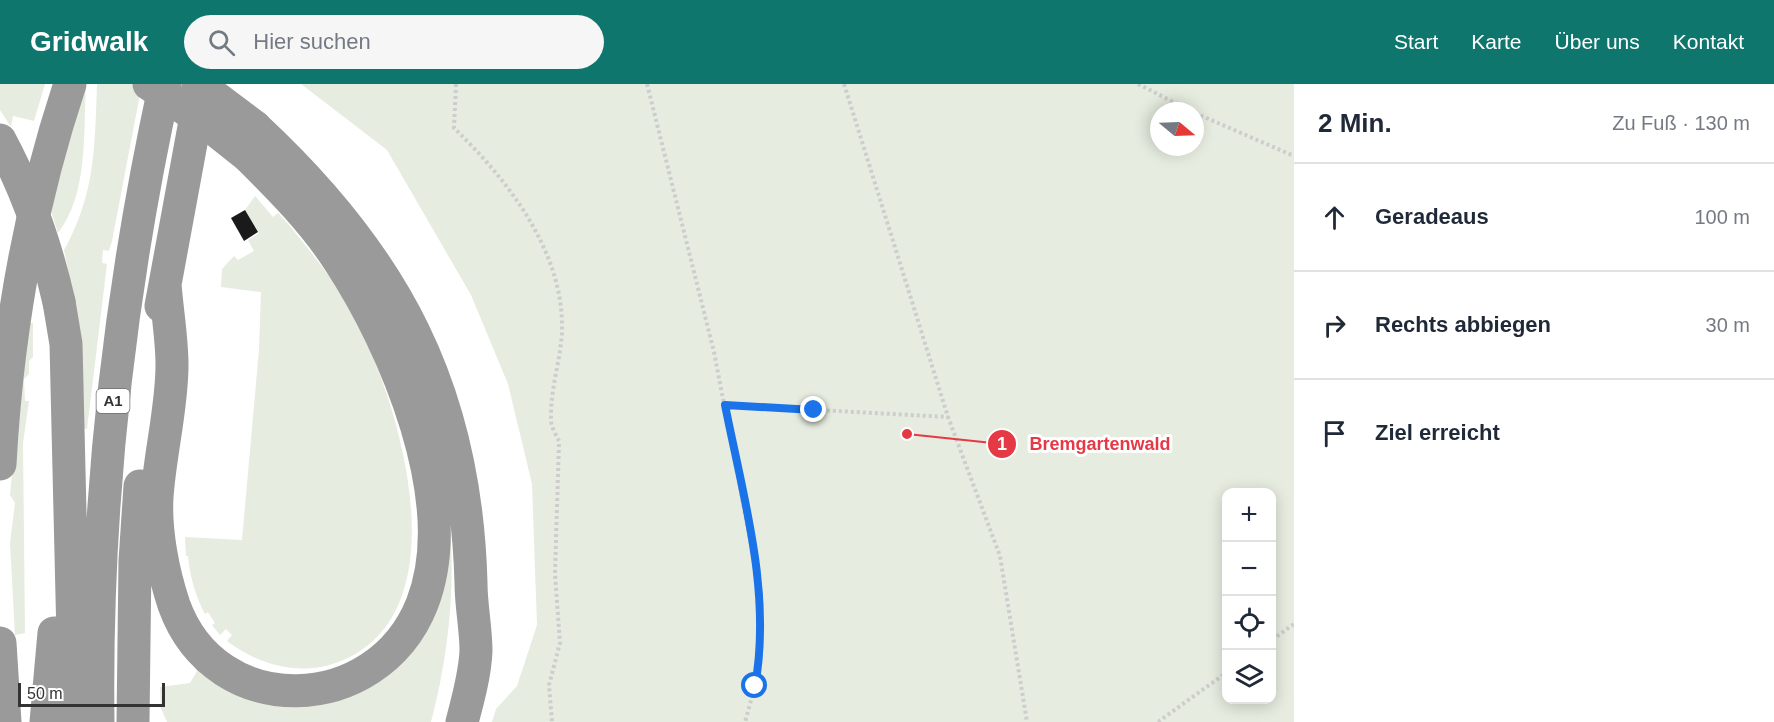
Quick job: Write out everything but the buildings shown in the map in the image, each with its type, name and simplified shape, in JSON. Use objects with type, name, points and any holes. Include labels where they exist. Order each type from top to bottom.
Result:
[{"type":"highway","points":[[0,464],[9,358],[25,256],[44,176],[70,84]]},
{"type":"highway","points":[[149,84],[214,129],[251,142],[295,164],[337,212],[390,288],[416,336],[437,385],[453,435],[464,490],[470,543],[476,652],[462,722]]},
{"type":"highway","name":"A1","points":[[98,722],[101,552],[114,389],[136,231],[165,84]]},
{"type":"highway","points":[[165,284],[172,366],[157,500],[161,551],[175,608],[186,630],[202,651],[220,668],[253,685],[304,693],[328,689],[352,681],[373,668],[393,651],[410,629],[422,603],[430,577],[434,545],[430,483],[398,374],[364,301],[338,259],[251,142],[200,84]]},
{"type":"highway","name":"A1","points":[[133,722],[137,516],[155,339],[200,84]]},
{"type":"highway","points":[[0,140],[19,176],[39,226],[59,302],[66,344],[75,722]]},
{"type":"highway","points":[[46,722],[55,610],[70,513]]},
{"type":"highway","points":[[445,722],[471,586]]},
{"type":"highway","points":[[0,643],[5,722]]},
{"type":"path","points":[[456,84],[454,128],[481,154],[516,196],[545,253],[557,286],[562,331],[551,421],[559,441],[555,574],[560,643],[549,685],[552,722]]},
{"type":"path","points":[[647,84],[702,301],[752,544],[761,610],[760,659],[745,722]]},
{"type":"path","points":[[844,84],[948,417],[1000,556],[1028,721]]},
{"type":"path","points":[[1138,84],[1173,102]]},
{"type":"path","points":[[1204,117],[1294,156]]},
{"type":"path","points":[[725,405],[948,417]]},
{"type":"path","points":[[1276,637],[1294,624]]},
{"type":"path","points":[[1158,722],[1222,677]]},
{"type":"shaded area","points":[[0,84],[45,84],[34,121],[13,116],[11,127],[0,110]]},
{"type":"shaded area","points":[[86,84],[80,181],[68,217],[58,233],[51,211],[65,126]]},
{"type":"shaded area","points":[[97,84],[142,84],[112,241],[109,251],[103,250],[102,263],[107,264],[87,429],[83,428],[77,313],[64,250],[82,210],[88,190],[94,149]]},
{"type":"shaded area","points":[[301,84],[1294,84],[1294,722],[492,722],[496,709],[517,686],[537,625],[532,484],[508,384],[471,295],[387,150]]},
{"type":"shaded area","points":[[255,196],[273,217],[278,213],[289,225],[329,276],[350,308],[368,345],[386,392],[401,444],[410,497],[411,549],[402,596],[379,635],[341,661],[326,666],[296,668],[267,663],[227,641],[232,635],[226,629],[220,635],[212,625],[215,623],[208,612],[205,614],[198,600],[188,556],[186,556],[185,537],[242,540],[259,350],[261,292],[221,287],[222,269],[234,256],[238,260],[254,251],[248,240],[259,233],[245,210]]},
{"type":"shaded area","points":[[26,323],[33,323],[33,357],[29,361],[29,374],[24,379],[25,401],[29,401],[23,443],[25,633],[15,635],[10,543],[15,503],[10,495]]},
{"type":"shaded area","points":[[449,514],[452,567],[449,619],[442,670],[431,722],[167,722],[161,708],[160,687],[190,683],[197,671],[191,660],[207,668],[369,682]]},
{"type":"place","name":"Bremgartenwald","points":[[907,434]]},
{"type":"route","points":[[755,686],[762,636],[761,610],[752,544],[725,405],[814,410]]}]
